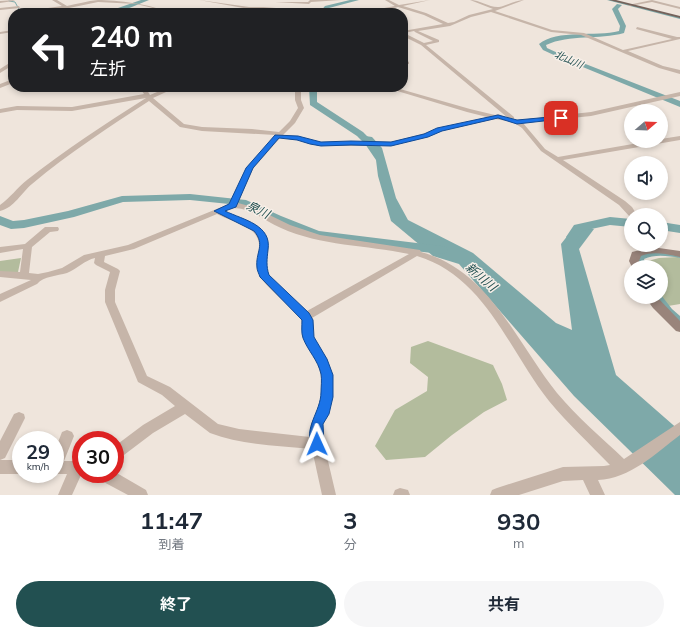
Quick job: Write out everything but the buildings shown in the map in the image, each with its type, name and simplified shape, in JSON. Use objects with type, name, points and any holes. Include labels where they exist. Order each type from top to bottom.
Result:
[{"type":"main road","points":[[611,0],[680,17]]},
{"type":"main road","points":[[634,260],[636,254],[640,252]]},
{"type":"main road","points":[[668,252],[680,254]]},
{"type":"main road","points":[[656,304],[680,328]]},
{"type":"street","points":[[54,0],[67,7]]},
{"type":"street","points":[[107,2],[112,0]]},
{"type":"street","points":[[201,0],[249,8],[274,7],[277,1],[309,3],[310,1],[339,0]]},
{"type":"street","points":[[387,0],[388,2],[404,8]]},
{"type":"street","points":[[407,0],[415,3]]},
{"type":"street","points":[[393,8],[428,0]]},
{"type":"street","points":[[472,0],[498,9]]},
{"type":"street","points":[[408,32],[449,25],[470,16],[492,11],[522,0]]},
{"type":"street","points":[[59,8],[98,1],[154,6],[157,8]]},
{"type":"street","points":[[630,5],[652,1],[680,8]]},
{"type":"street","points":[[0,2],[17,2],[17,7],[8,8]]},
{"type":"street","points":[[408,9],[425,14],[449,25]]},
{"type":"street","points":[[492,11],[552,31],[582,34],[661,66],[680,72]]},
{"type":"street","points":[[637,28],[679,39]]},
{"type":"street","points":[[416,31],[437,41],[423,44]]},
{"type":"street","points":[[408,36],[423,44],[516,122],[524,127],[537,144],[556,159],[629,208]]},
{"type":"street","points":[[623,50],[679,39]]},
{"type":"street","points":[[0,71],[8,64]]},
{"type":"street","points":[[145,92],[148,97],[182,126],[192,129],[252,131],[298,138],[312,143],[321,144],[387,144],[406,142],[440,130],[498,116]]},
{"type":"street","points":[[0,111],[17,108],[72,109],[148,97],[161,92]]},
{"type":"street","points":[[0,274],[38,277],[49,275],[65,270],[87,257],[101,253],[115,252],[131,247],[218,211],[233,203],[250,168],[279,135],[293,122],[301,108],[298,100],[298,92]]},
{"type":"street","points":[[404,92],[470,111],[498,116],[516,122],[591,114],[680,94]]},
{"type":"street","points":[[0,209],[11,201],[28,183],[54,163],[148,97]]},
{"type":"street","points":[[556,159],[680,138]]},
{"type":"street","points":[[233,203],[249,207],[272,220],[302,233],[417,252],[444,263],[472,285],[486,300],[554,398],[626,465]]},
{"type":"street","points":[[218,211],[257,229],[263,236],[265,242],[262,268],[265,277],[306,316],[308,337],[321,359],[327,375],[327,397],[322,414],[317,424],[317,444],[329,495]]},
{"type":"street","points":[[0,250],[28,246],[48,229],[56,230]]},
{"type":"street","points":[[24,275],[28,246]]},
{"type":"street","points":[[306,316],[389,270],[417,252]]},
{"type":"street","points":[[101,253],[99,263],[115,271],[110,290],[110,302],[142,379],[166,392],[216,429],[239,435],[317,444]]},
{"type":"street","points":[[0,298],[34,282],[38,277]]},
{"type":"street","points":[[124,447],[148,429],[185,407]]},
{"type":"street","points":[[0,454],[19,418]]},
{"type":"street","points":[[497,495],[563,474],[604,473],[626,465],[680,428]]},
{"type":"street","points":[[64,444],[67,436]]},
{"type":"street","points":[[0,467],[12,467]]},
{"type":"street","points":[[587,473],[598,495]]},
{"type":"street","points":[[65,495],[72,482]]},
{"type":"street","points":[[121,483],[141,495]]},
{"type":"green space","points":[[21,258],[18,272],[0,272],[0,261]]},
{"type":"green space","points":[[659,258],[680,258],[680,304],[662,307],[660,304],[668,304],[668,260],[652,260]]},
{"type":"green space","points":[[428,341],[493,365],[502,384],[507,400],[484,412],[425,457],[386,460],[375,446],[395,410],[427,391],[428,377],[410,363],[411,347]]},
{"type":"water","points":[[359,135],[372,137],[382,148],[396,198],[408,220],[473,253],[556,323],[572,330],[561,244],[576,225],[594,229],[579,249],[616,375],[680,431],[680,495],[675,495],[574,396],[459,264],[433,256],[391,221],[378,176],[376,160]]},
{"type":"waterway","name":"泉川","points":[[123,8],[146,0]]},
{"type":"waterway","name":"新川川","points":[[326,8],[356,0]]},
{"type":"waterway","points":[[608,0],[680,18]]},
{"type":"waterway","points":[[9,1],[15,2],[18,8]]},
{"type":"waterway","name":"北山川","points":[[619,5],[615,9],[623,26],[622,32],[602,36],[560,38],[542,44],[545,49],[558,55],[680,104]]},
{"type":"waterway","name":"新川川","points":[[313,92],[313,103],[320,109],[352,128],[373,147]]},
{"type":"waterway","name":"泉川","points":[[0,220],[11,225],[24,224],[70,214],[122,199],[190,197],[242,202],[277,219],[316,234],[353,240],[441,250]]},
{"type":"waterway","name":"北山川","points":[[572,237],[578,228],[610,221],[624,222]]},
{"type":"waterway","name":"北山川","points":[[668,227],[680,229]]},
{"type":"waterway","points":[[641,260],[640,258],[649,254],[670,254],[680,256]]},
{"type":"waterway","points":[[664,304],[680,321]]},
{"type":"route","points":[[317,444],[317,424],[322,414],[327,397],[327,375],[321,359],[308,337],[306,316],[265,277],[262,268],[265,242],[263,236],[257,229],[218,211],[233,205],[250,168],[278,136],[298,138],[312,143],[321,144],[391,144],[406,142],[440,130],[498,116],[517,122],[561,118]]}]
